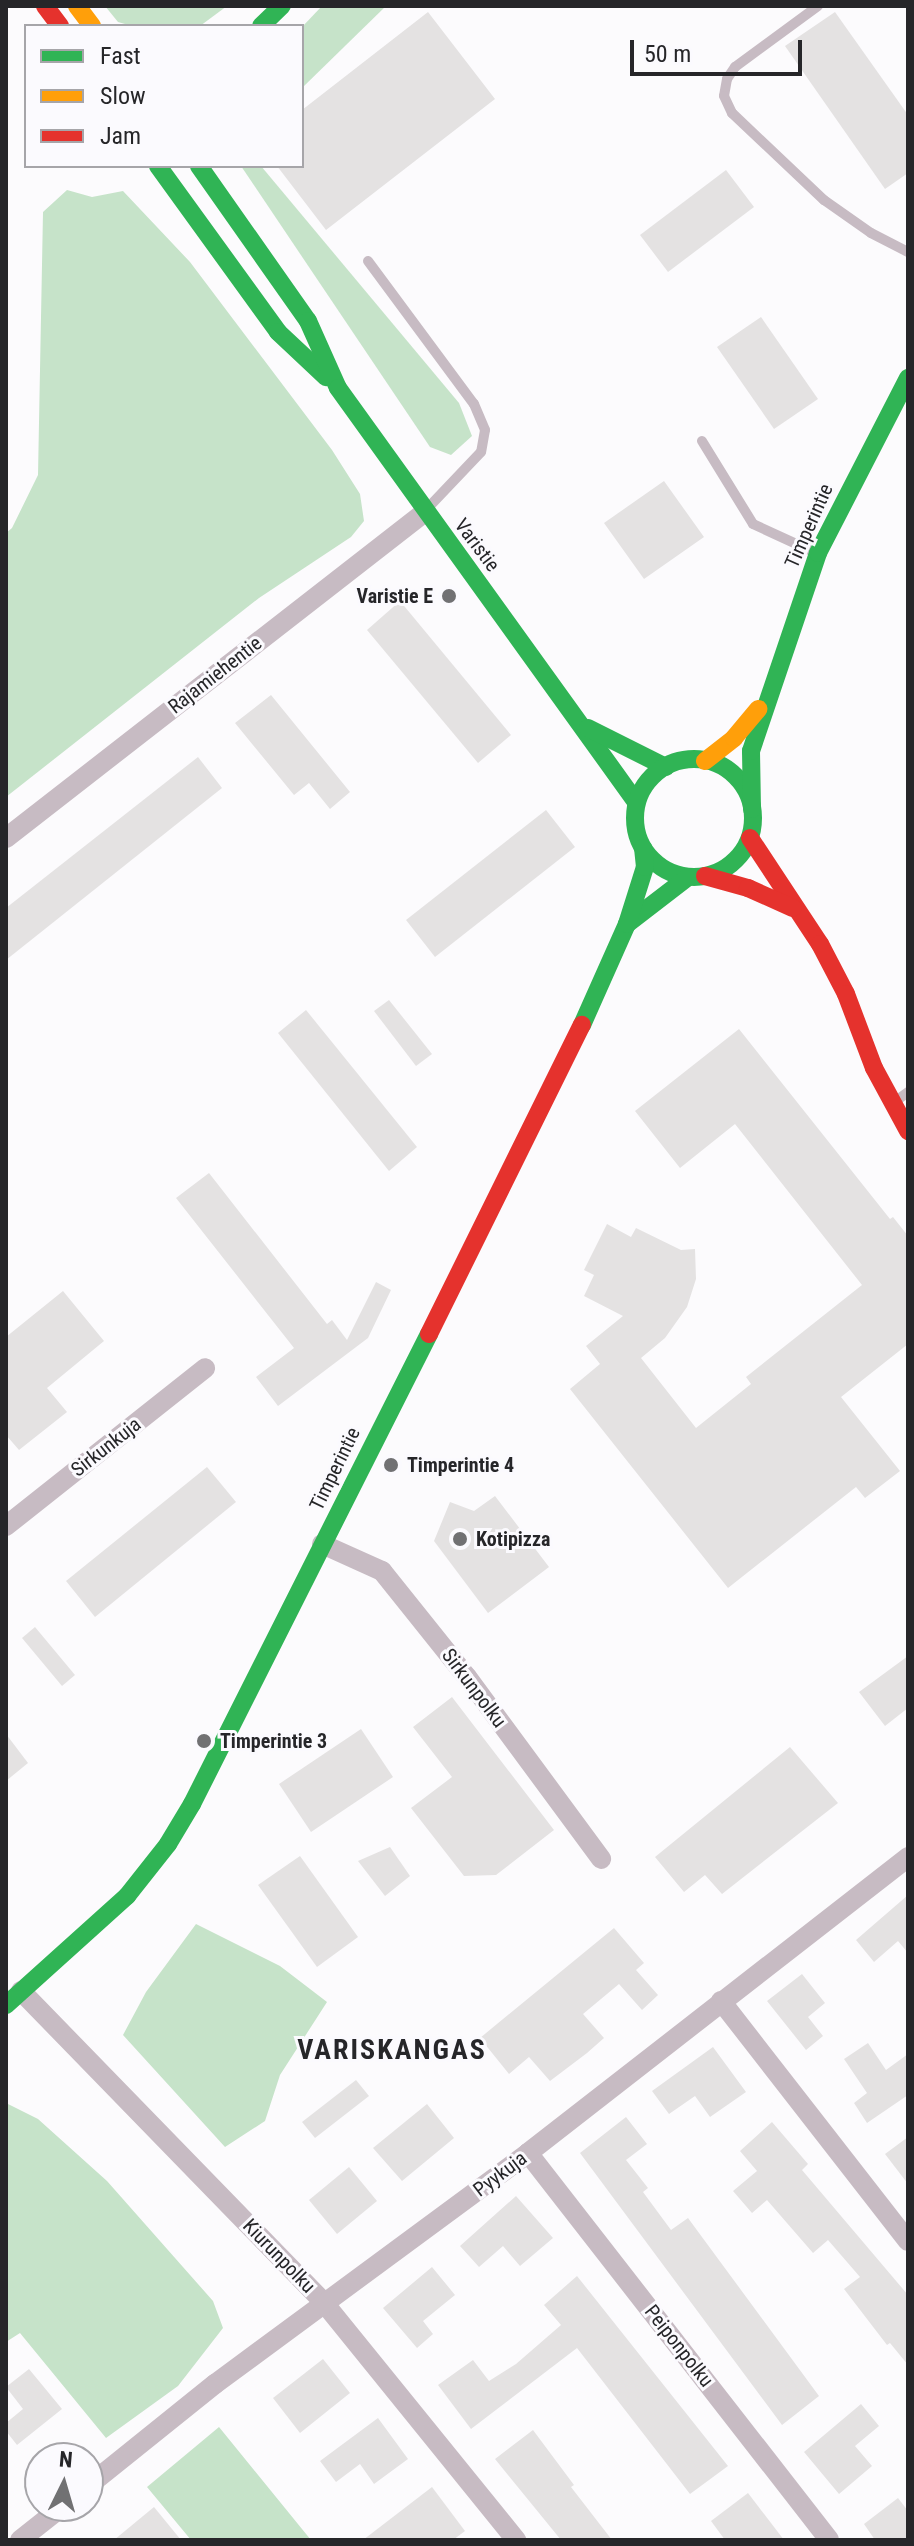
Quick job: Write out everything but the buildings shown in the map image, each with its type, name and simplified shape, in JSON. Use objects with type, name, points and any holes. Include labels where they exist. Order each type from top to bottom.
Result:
[{"type":"main road","points":[[45,6],[58,24]]},
{"type":"main road","points":[[77,6],[90,24]]},
{"type":"main road","points":[[263,24],[282,6]]},
{"type":"main road","name":"Varistie","points":[[159,168],[278,332],[338,388]]},
{"type":"main road","name":"Varistie","points":[[200,168],[308,321],[338,388],[425,512],[585,726],[636,802]]},
{"type":"main road","name":"Timperintie","points":[[752,809],[751,751],[766,699],[818,553],[896,415],[908,378]]},
{"type":"main road","name":"Timperintie","points":[[705,761],[734,738],[766,699]]},
{"type":"main road","points":[[585,726],[666,767]]},
{"type":"main road","points":[[696,877],[722,870],[737,859],[750,838],[752,809],[736,777],[722,766],[685,760],[666,767],[645,785],[636,802],[636,832],[643,848],[654,862],[696,877],[748,888],[793,908]]},
{"type":"main road","points":[[750,838],[793,908],[820,944],[846,994],[892,1104],[908,1131]]},
{"type":"main road","name":"Timperintie","points":[[11,1991],[127,1896],[168,1844],[199,1790],[554,1086],[627,924],[645,867],[643,848]]},
{"type":"main road","name":"Timperintie","points":[[627,924],[696,877]]},
{"type":"street","name":"Rajamiehentie","points":[[6,838],[425,512]]},
{"type":"street","name":"Sirkunkuja","points":[[6,1526],[205,1368]]},
{"type":"street","name":"Sirkunpolku","points":[[322,1544],[382,1571],[467,1677],[601,1859]]},
{"type":"street","name":"Pyykuja","points":[[104,2473],[215,2384],[528,2153],[908,1857]]},
{"type":"street","name":"Kiurunpolku","points":[[11,1991],[325,2304],[516,2540]]},
{"type":"street","points":[[721,2001],[908,2241]]},
{"type":"street","name":"Peiponpolku","points":[[528,2153],[829,2540]]},
{"type":"street","points":[[20,2540],[43,2522]]},
{"type":"lane","points":[[818,6],[735,67],[727,79],[724,96],[732,113],[824,200],[871,233],[908,252]]},
{"type":"lane","points":[[368,261],[474,404],[485,430],[481,452],[425,512]]},
{"type":"lane","points":[[702,441],[753,524],[818,553]]},
{"type":"lane","points":[[892,1104],[908,1092]]},
{"type":"green space","points":[[105,6],[227,6],[203,24],[118,22]]},
{"type":"green space","points":[[322,6],[386,6],[304,86],[304,25]]},
{"type":"green space","points":[[242,168],[263,168],[459,403],[472,436],[451,455],[430,447]]},
{"type":"green space","points":[[67,190],[92,197],[123,191],[190,262],[332,450],[360,494],[364,521],[351,537],[259,598],[6,797],[6,533],[12,528],[38,475],[43,212]]},
{"type":"green space","points":[[196,1924],[280,1966],[327,2002],[280,2075],[265,2121],[225,2147],[123,2035],[146,1992]]},
{"type":"green space","points":[[6,2103],[38,2119],[107,2181],[213,2301],[223,2328],[178,2386],[106,2438],[20,2333],[6,2342]]},
{"type":"green space","points":[[219,2427],[311,2540],[191,2540],[147,2487]]},
{"type":"traffic: fast","points":[[263,24],[282,6]]},
{"type":"traffic: fast","points":[[159,168],[278,332],[326,377]]},
{"type":"traffic: fast","points":[[200,168],[308,321],[338,388],[636,802]]},
{"type":"traffic: fast","points":[[752,809],[751,751],[818,553],[908,378]]},
{"type":"traffic: fast","points":[[588,728],[666,767]]},
{"type":"traffic: fast","points":[[694,759],[727,769],[743,785],[753,818],[743,851],[727,867],[694,877],[661,867],[645,851],[635,818],[645,785],[661,769],[694,759]]},
{"type":"traffic: fast","points":[[582,1025],[627,924],[645,867],[643,848]]},
{"type":"traffic: fast","points":[[627,924],[688,877]]},
{"type":"traffic: fast","points":[[6,2005],[127,1896],[168,1844],[192,1804],[429,1334]]},
{"type":"traffic: slow","points":[[77,6],[90,24]]},
{"type":"traffic: slow","points":[[705,761],[734,738],[758,709]]},
{"type":"traffic: jam","points":[[45,6],[58,24]]},
{"type":"traffic: jam","points":[[750,838],[820,944],[846,994],[874,1068],[908,1131]]},
{"type":"traffic: jam","points":[[705,876],[748,888],[793,908]]},
{"type":"traffic: jam","points":[[429,1334],[582,1025]]},
{"type":"place","name":"Varistie E","points":[[449,596]]},
{"type":"place","name":"Timperintie 4","points":[[391,1465]]},
{"type":"place","name":"Kotipizza","points":[[460,1539]]},
{"type":"place","name":"Timperintie 3","points":[[204,1741]]},
{"type":"district","name":"VARISKANGAS","points":[[392,2050]]}]
